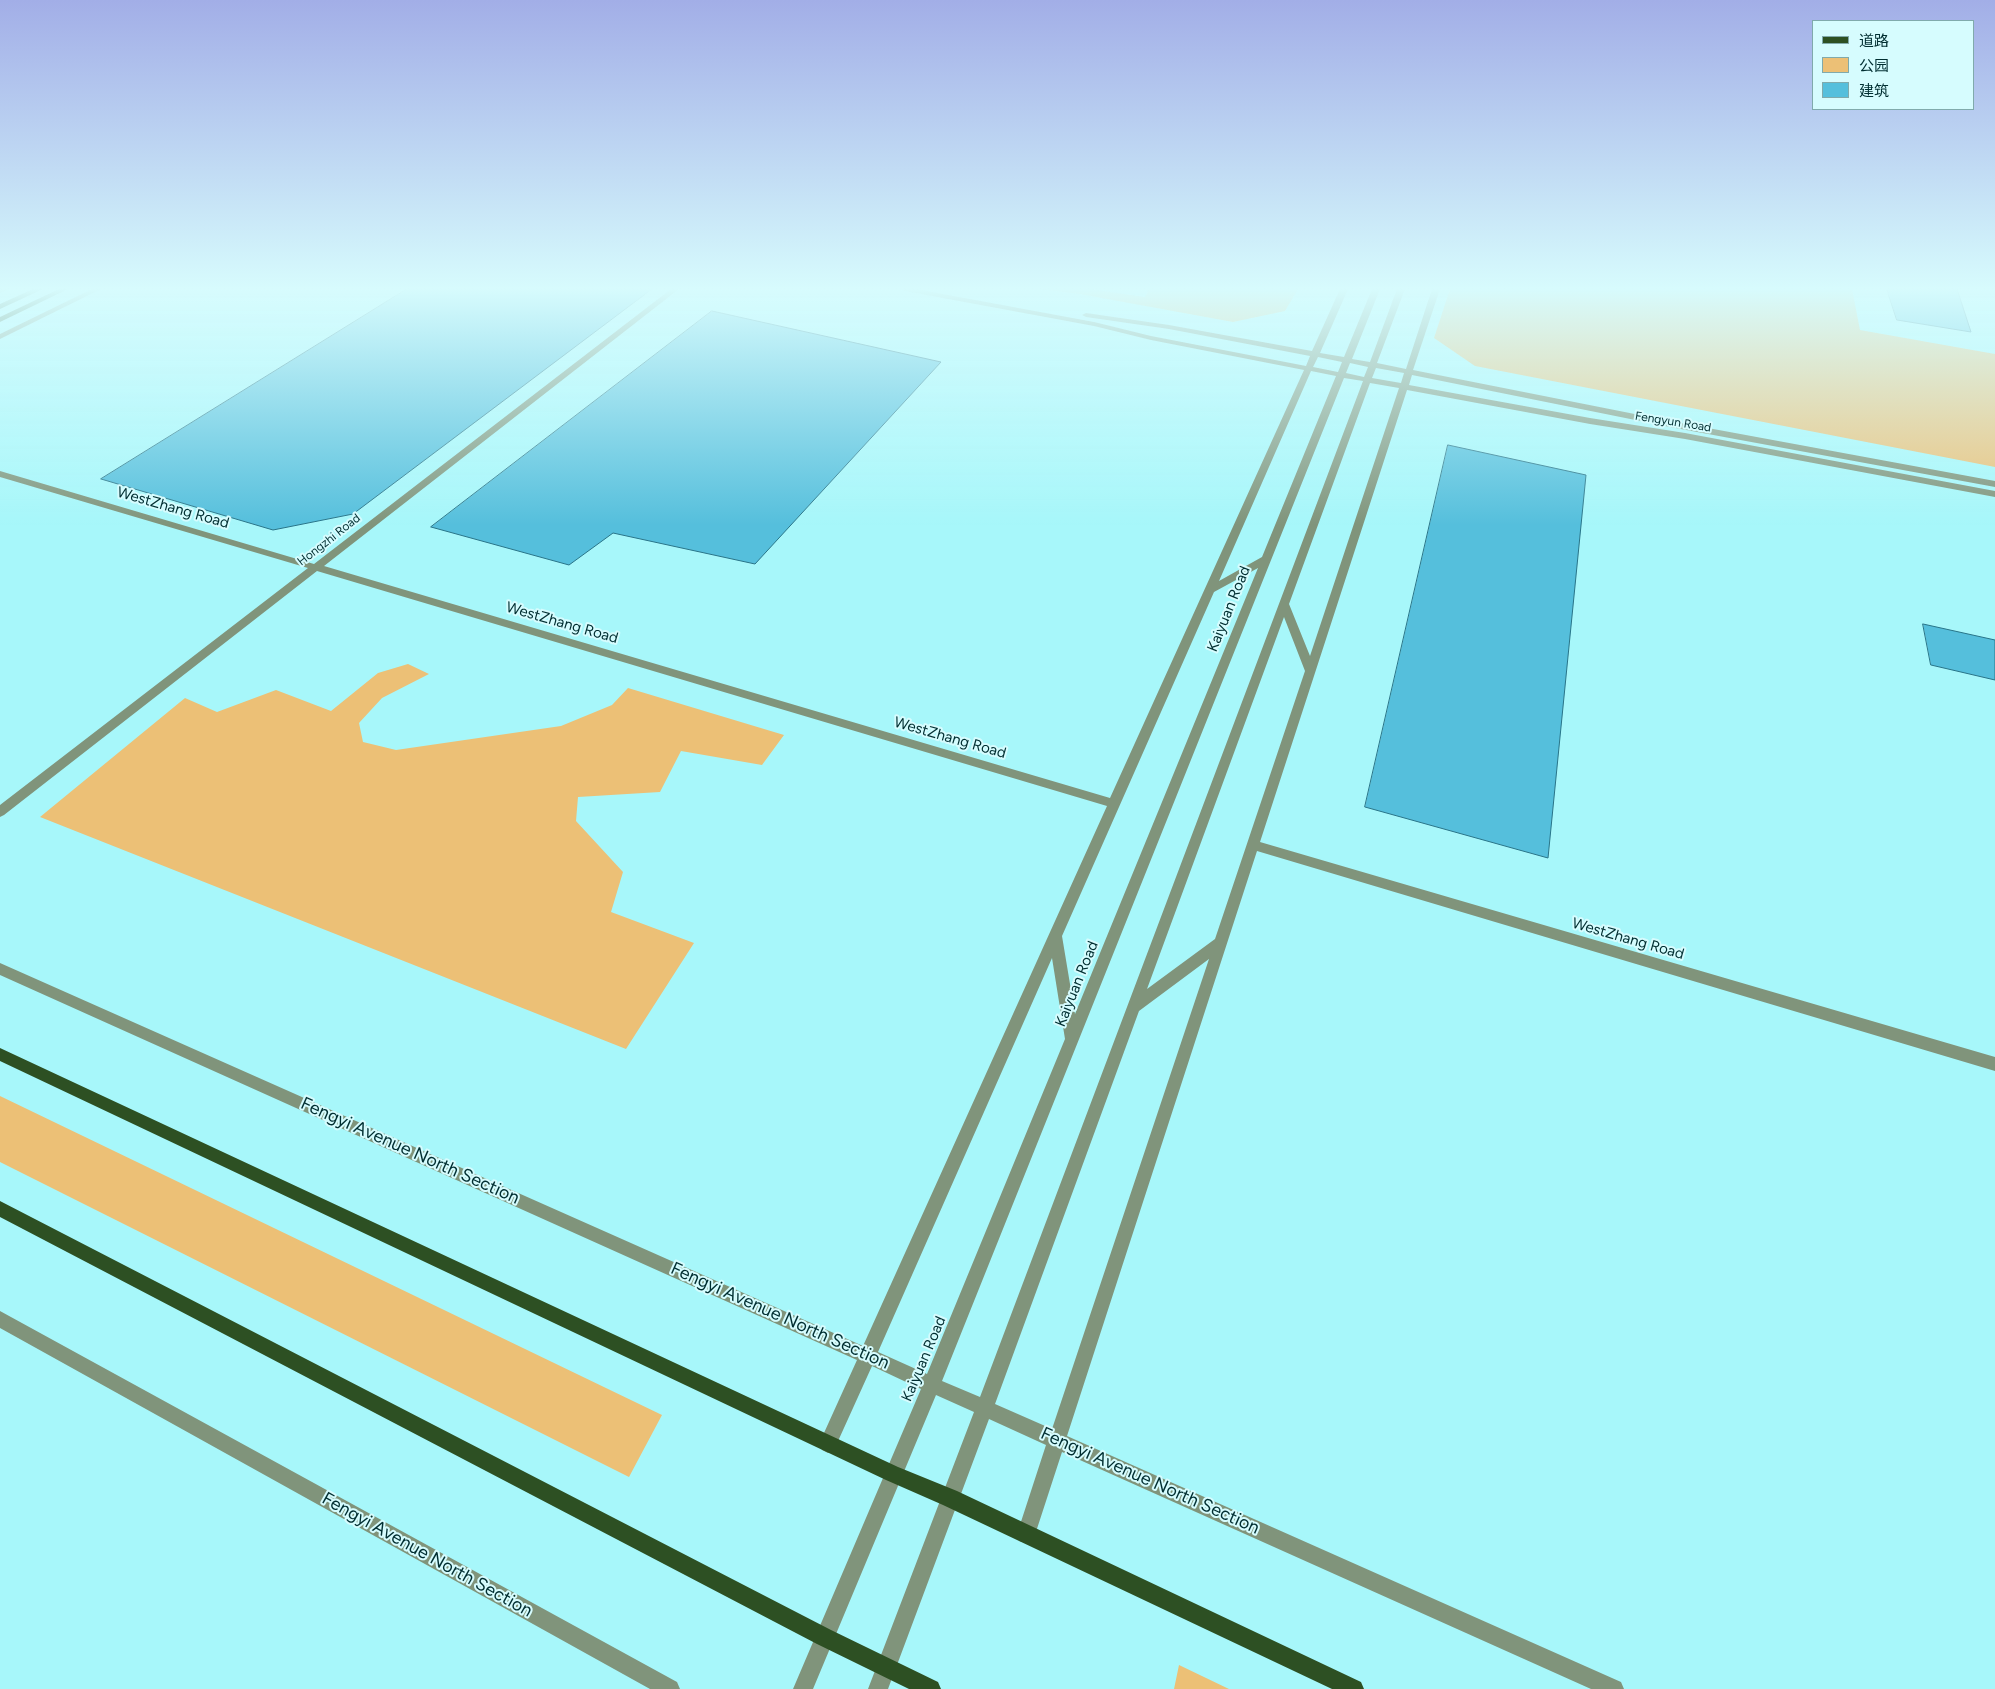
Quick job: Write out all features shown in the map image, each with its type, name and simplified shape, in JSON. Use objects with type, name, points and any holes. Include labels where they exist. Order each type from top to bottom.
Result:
[{"type":"main road","points":[[0,1054],[828,1444],[892,1474],[950,1498],[1354,1689]]},
{"type":"main road","points":[[0,1209],[824,1637],[931,1689]]},
{"type":"street","name":"Hongzhi Road","points":[[0,812],[573,368]]},
{"type":"street","name":"Fengyun Road","points":[[1303,368],[1995,494]]},
{"type":"street","name":"Kaiyuan Road","points":[[803,1689],[892,1474],[932,1384],[1345,368]]},
{"type":"street","points":[[878,1689],[1372,368]]},
{"type":"street","name":"Fengyun Road","points":[[1387,368],[1572,403],[1670,424],[1995,484]]},
{"type":"street","points":[[1026,1534],[1409,368]]},
{"type":"street","name":"Kaiyuan Road","points":[[828,1444],[1309,369]]},
{"type":"street","name":"WestZhang Road","points":[[0,474],[1114,804]]},
{"type":"street","points":[[1210,590],[1268,558]]},
{"type":"street","points":[[1284,604],[1310,671]]},
{"type":"street","name":"WestZhang Road","points":[[1252,845],[1995,1064]]},
{"type":"street","points":[[1055,936],[1072,1039]]},
{"type":"street","points":[[1134,1008],[1220,943]]},
{"type":"street","name":"Fengyi Avenue North Section","points":[[0,969],[1614,1689]]},
{"type":"street","name":"Fengyi Avenue North Section","points":[[0,1319],[670,1689]]},
{"type":"green space","points":[[1484,368],[1995,368],[1995,467]]},
{"type":"green space","points":[[408,664],[429,674],[382,698],[359,723],[363,742],[396,750],[561,726],[612,705],[628,688],[784,735],[762,765],[681,751],[660,792],[578,797],[576,821],[623,872],[611,912],[694,943],[626,1049],[40,817],[185,698],[217,712],[276,690],[331,711],[378,673]]},
{"type":"green space","points":[[0,1096],[662,1415],[629,1477],[0,1162]]},
{"type":"green space","points":[[1179,1665],[1229,1689],[1174,1689]]},
{"type":"building","points":[[280,368],[547,368],[353,514],[273,530],[101,479]]},
{"type":"building","points":[[638,368],[936,368],[755,564],[613,533],[569,565],[431,527]]},
{"type":"building","points":[[1448,445],[1586,475],[1548,858],[1365,807]]},
{"type":"building","points":[[1923,624],[1995,640],[1995,680],[1931,665]]}]
